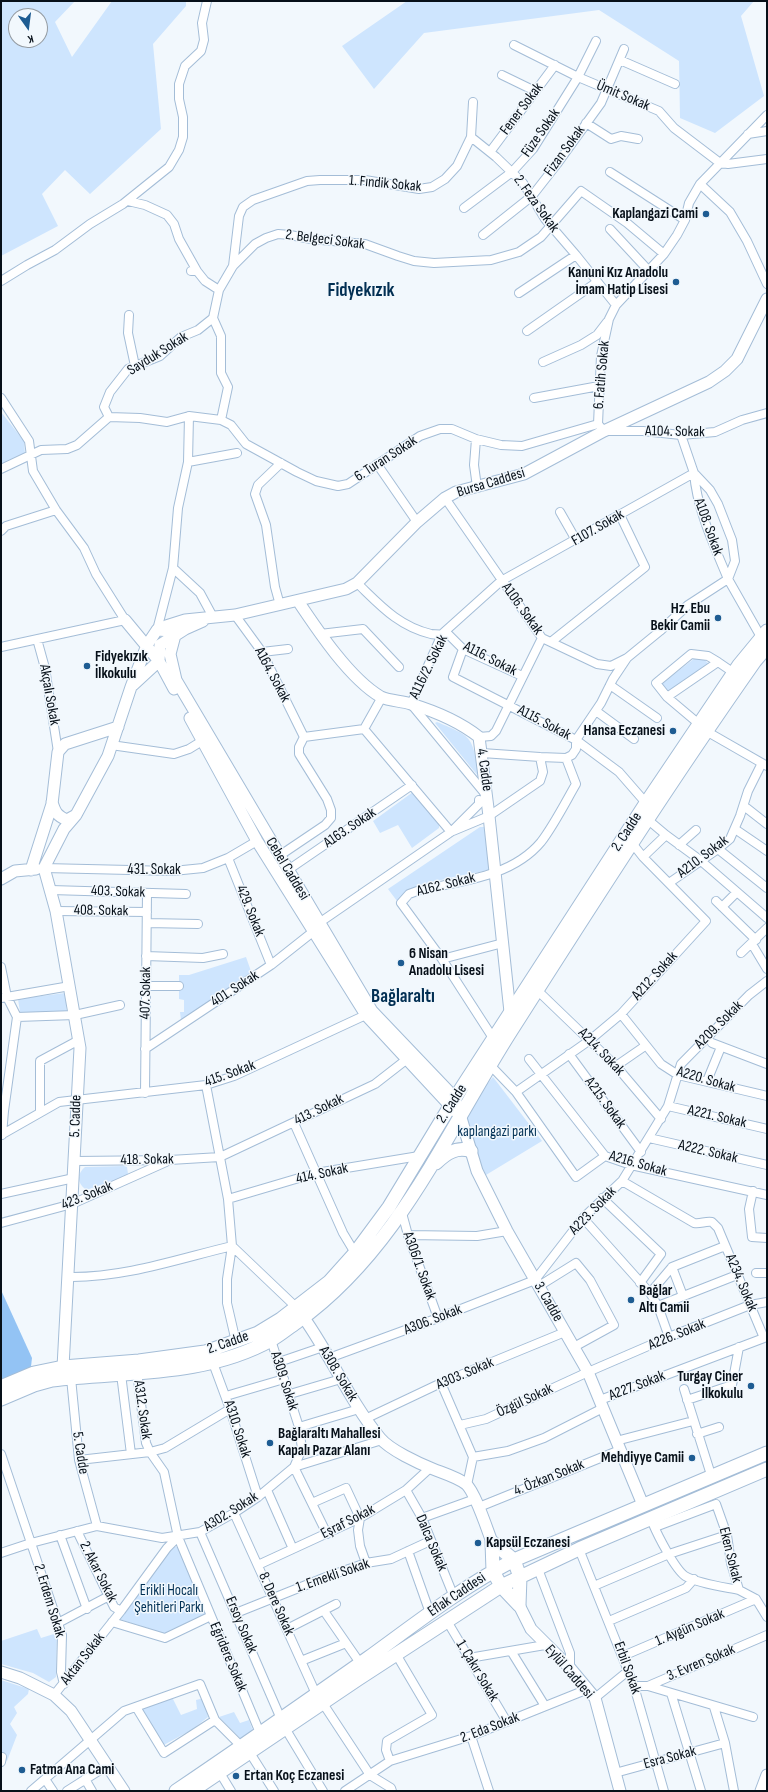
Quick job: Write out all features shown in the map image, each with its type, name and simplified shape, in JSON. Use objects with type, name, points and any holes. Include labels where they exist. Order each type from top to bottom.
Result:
[{"type":"main road","name":"Bursa Caddesi","points":[[157,630],[185,620],[235,615],[346,589],[357,583],[417,522],[445,498],[456,492],[524,474],[601,428],[710,382],[725,371],[737,359],[767,298]]},
{"type":"main road","name":"4. Cadde","points":[[298,601],[320,634],[361,682],[382,697],[411,704],[466,726],[479,737],[482,753],[483,800],[490,816],[510,1012]]},
{"type":"main road","points":[[131,686],[159,661],[160,645],[174,635],[213,617]]},
{"type":"main road","name":"Cebel Caddesi","points":[[125,620],[159,661],[257,841],[281,864]]},
{"type":"main road","points":[[1,868],[15,871],[44,868],[64,829],[76,815],[108,756],[131,686],[147,645],[157,630],[172,631],[174,635]]},
{"type":"main road","name":"Cebel Caddesi","points":[[174,635],[170,654],[176,680],[317,927],[369,1013],[452,1102]]},
{"type":"main road","name":"2. Cadde","points":[[1,1387],[34,1373],[63,1367],[139,1361],[205,1352],[258,1333],[281,1319],[300,1312],[337,1290],[367,1258],[402,1213],[490,1065],[647,819],[734,673],[765,639]]},
{"type":"main road","name":"2. Cadde","points":[[1,1398],[34,1384],[71,1378],[177,1369],[213,1363],[244,1352],[271,1340],[300,1312],[354,1253],[389,1207],[452,1102],[646,803],[755,661],[765,639]]},
{"type":"main road","points":[[30,870],[52,802],[58,752],[65,744],[118,727]]},
{"type":"main road","points":[[52,802],[55,812],[59,817],[67,820],[76,815]]},
{"type":"main road","name":"5. Cadde","points":[[44,868],[56,911],[80,1048],[63,1367]]},
{"type":"main road","points":[[1,879],[15,871]]},
{"type":"main road","name":"Cebel Caddesi","points":[[410,1057],[440,1083],[452,1102]]},
{"type":"main road","points":[[440,1083],[450,1086],[465,1084]]},
{"type":"main road","name":"3. Cadde","points":[[452,1102],[460,1116],[477,1171],[507,1231],[588,1372],[643,1505]]},
{"type":"main road","points":[[427,1171],[447,1153],[464,1148],[471,1151]]},
{"type":"main road","name":"A308. Sokak","points":[[300,1312],[323,1347],[362,1414],[382,1440]]},
{"type":"main road","points":[[382,1440],[394,1449],[430,1468],[452,1476],[467,1485],[477,1503],[492,1542],[493,1571],[502,1586],[519,1605]]},
{"type":"main road","name":"Eflak Caddesi","points":[[176,1791],[245,1750],[283,1724],[319,1698],[360,1663],[430,1613],[493,1571],[514,1560],[643,1505],[712,1478],[767,1453]]},
{"type":"main road","name":"Eflak Caddesi","points":[[319,1698],[396,1654],[502,1586],[579,1549],[653,1523],[767,1469]]},
{"type":"main road","points":[[492,1542],[514,1560],[520,1577],[519,1605]]},
{"type":"main road","name":"Eylül Caddesi","points":[[519,1605],[531,1629],[545,1645],[570,1668],[592,1694],[620,1791]]},
{"type":"main road","points":[[1,1672],[20,1678],[54,1695],[71,1711],[124,1791]]},
{"type":"main road","name":"Eflak Caddesi","points":[[192,1791],[220,1773],[245,1750],[260,1733],[283,1724]]},
{"type":"main road","points":[[761,1791],[767,1775]]},
{"type":"street","points":[[1,281],[55,250],[90,224],[128,201],[168,167],[179,150],[183,137],[183,117],[179,99],[179,84],[185,66],[201,51],[204,40],[202,23],[207,1]]},
{"type":"street","name":"Füze Sokak","points":[[464,208],[512,172],[533,149],[578,77],[596,41]]},
{"type":"street","name":"Ümit Sokak","points":[[514,45],[578,77],[658,111],[679,132],[720,163]]},
{"type":"street","name":"Fizan Sokak","points":[[483,235],[532,196],[600,103],[624,49]]},
{"type":"street","points":[[620,60],[675,84]]},
{"type":"street","name":"Fener Sokak","points":[[490,152],[555,66]]},
{"type":"street","points":[[502,75],[535,91]]},
{"type":"street","points":[[471,137],[473,102]]},
{"type":"street","name":"6. Fatih Sokak","points":[[601,428],[599,386],[601,356],[610,319],[616,305],[664,254],[685,220],[689,203],[700,184],[767,115]]},
{"type":"street","points":[[586,123],[611,139],[620,136],[638,139]]},
{"type":"street","points":[[748,134],[767,132]]},
{"type":"street","name":"2. Feza Sokak","points":[[471,137],[490,152],[523,183],[551,227],[576,255],[616,305]]},
{"type":"street","name":"1. Fındik Sokak","points":[[233,266],[239,216],[244,207],[253,200],[307,181],[365,180],[419,189],[432,186],[445,179],[457,166],[471,137]]},
{"type":"street","points":[[720,163],[728,164],[767,159]]},
{"type":"street","points":[[610,172],[685,220]]},
{"type":"street","points":[[700,184],[730,212],[747,240],[767,284]]},
{"type":"street","name":"2. Belgeci Sokak","points":[[213,318],[219,290],[233,266],[255,244],[266,238],[278,234],[365,244],[414,261],[434,264],[491,260],[519,252],[541,238],[581,191],[627,223],[664,254]]},
{"type":"street","points":[[128,201],[145,205],[167,215],[174,224],[193,271],[219,290]]},
{"type":"street","points":[[610,229],[649,271]]},
{"type":"street","points":[[519,292],[576,255]]},
{"type":"street","points":[[527,331],[597,282]]},
{"type":"street","points":[[129,315],[128,332],[135,366]]},
{"type":"street","points":[[1,469],[41,450],[67,449],[77,446],[109,417],[140,418],[167,422],[189,416],[221,420],[228,387],[222,373],[221,336],[213,318]]},
{"type":"street","name":"Sayduk Sokak","points":[[109,417],[104,407],[110,392],[128,369],[160,356],[180,337],[198,330],[213,318]]},
{"type":"street","points":[[543,362],[581,345],[598,335],[610,319]]},
{"type":"street","points":[[534,398],[599,386]]},
{"type":"street","points":[[1,398],[29,441],[33,471],[56,510],[84,548],[96,574],[125,620],[1,647]]},
{"type":"street","name":"A104. Sokak","points":[[601,428],[680,435],[715,432],[742,420],[767,413]]},
{"type":"street","points":[[157,630],[173,568],[178,508],[188,462],[189,416]]},
{"type":"street","name":"6. Turan Sokak","points":[[221,420],[231,425],[246,444],[316,481],[338,486],[348,484],[420,436],[430,432],[452,429],[476,439],[501,445],[522,446],[601,428]]},
{"type":"street","name":"A108. Sokak","points":[[680,435],[694,473],[696,492],[703,516],[728,580],[765,639]]},
{"type":"street","points":[[476,439],[474,465],[477,487]]},
{"type":"street","points":[[188,462],[237,453]]},
{"type":"street","points":[[280,605],[275,587],[266,525],[255,494],[258,485],[281,463]]},
{"type":"street","points":[[377,464],[417,522]]},
{"type":"street","name":"A108. Sokak","points":[[694,473],[710,490],[718,504],[732,540],[735,561],[728,580]]},
{"type":"street","name":"F107. Sokak","points":[[501,581],[694,473]]},
{"type":"street","name":"A106. Sokak","points":[[445,498],[501,581],[542,638],[597,664],[611,666],[627,658],[688,605],[728,580]]},
{"type":"street","points":[[1,531],[6,526],[56,510]]},
{"type":"street","points":[[560,512],[576,540]]},
{"type":"street","points":[[551,642],[645,567],[620,515]]},
{"type":"street","points":[[173,568],[200,593],[213,617]]},
{"type":"street","name":"A116/2. Sokak","points":[[411,704],[442,634],[501,581]]},
{"type":"street","name":"A116. Sokak","points":[[357,583],[394,618],[420,630],[433,634],[449,635],[463,649],[522,676]]},
{"type":"street","name":"A164. Sokak","points":[[235,615],[262,652],[304,737]]},
{"type":"street","points":[[320,634],[364,628],[399,667]]},
{"type":"street","points":[[479,737],[491,736],[496,732],[522,676],[542,638]]},
{"type":"street","name":"Akçalı Sokak","points":[[37,639],[45,668],[58,752]]},
{"type":"street","points":[[262,652],[288,649]]},
{"type":"street","name":"A115. Sokak","points":[[463,649],[453,677],[509,704],[576,740],[619,772],[646,803]]},
{"type":"street","points":[[734,673],[708,656],[691,654],[656,683],[667,697],[703,727],[764,764]]},
{"type":"street","points":[[482,753],[566,758],[572,755],[576,750],[576,740],[596,711],[627,658]]},
{"type":"street","points":[[667,697],[718,662]]},
{"type":"street","points":[[610,685],[658,718]]},
{"type":"street","points":[[364,729],[382,697]]},
{"type":"street","points":[[411,704],[479,787],[483,800],[451,832]]},
{"type":"street","points":[[596,711],[634,739]]},
{"type":"street","points":[[281,864],[331,818],[331,810],[327,799],[299,754],[299,747],[304,737],[364,729]]},
{"type":"street","points":[[364,729],[451,832]]},
{"type":"street","points":[[111,745],[174,754],[189,749],[202,741]]},
{"type":"street","points":[[451,832],[490,816],[540,781],[543,772],[540,757]]},
{"type":"street","name":"A162. Sokak","points":[[442,959],[401,903],[409,894],[420,890],[496,873],[524,857],[540,842],[576,784],[566,758]]},
{"type":"street","name":"A210. Sokak","points":[[669,883],[730,839],[744,806],[748,791],[764,764]]},
{"type":"street","name":"A163. Sokak","points":[[281,864],[412,785]]},
{"type":"street","points":[[744,806],[767,824]]},
{"type":"street","points":[[647,819],[700,860],[767,918]]},
{"type":"street","points":[[735,829],[767,851]]},
{"type":"street","points":[[679,845],[696,830]]},
{"type":"street","name":"401. Sokak","points":[[145,1049],[271,965],[317,927],[451,832]]},
{"type":"street","points":[[643,857],[666,835]]},
{"type":"street","name":"431. Sokak","points":[[44,868],[173,871],[203,868],[228,858],[257,841]]},
{"type":"street","name":"A212. Sokak","points":[[516,1092],[590,1040],[621,1014],[706,920],[643,857],[632,843]]},
{"type":"street","points":[[718,849],[767,888]]},
{"type":"street","name":"429. Sokak","points":[[228,858],[271,965]]},
{"type":"street","name":"403. Sokak","points":[[51,890],[186,894]]},
{"type":"street","points":[[722,907],[737,892]]},
{"type":"street","name":"407. Sokak","points":[[145,1092],[147,893]]},
{"type":"street","points":[[716,901],[754,942],[767,969]]},
{"type":"street","name":"408. Sokak","points":[[56,911],[147,912]]},
{"type":"street","points":[[147,923],[198,924]]},
{"type":"street","points":[[741,953],[767,928]]},
{"type":"street","points":[[493,1038],[442,959],[503,943]]},
{"type":"street","points":[[146,956],[203,958],[223,954]]},
{"type":"street","points":[[1,967],[4,998],[17,1017],[5,1075],[2,1135]]},
{"type":"street","name":"A209. Sokak","points":[[678,1075],[681,1064],[688,1056],[749,995],[767,981]]},
{"type":"street","points":[[4,998],[70,986]]},
{"type":"street","points":[[146,986],[179,986]]},
{"type":"street","name":"A214. Sokak","points":[[537,990],[616,1066],[661,1119]]},
{"type":"street","points":[[17,1017],[75,1015],[120,1005]]},
{"type":"street","name":"415. Sokak","points":[[2,1135],[59,1102],[206,1085],[234,1076],[369,1013]]},
{"type":"street","name":"A220. Sokak","points":[[621,1014],[645,1046],[661,1064],[678,1075],[767,1096]]},
{"type":"street","points":[[40,1112],[40,1061],[79,1040]]},
{"type":"street","points":[[712,1043],[767,1064]]},
{"type":"street","points":[[616,1066],[645,1046]]},
{"type":"street","points":[[707,1081],[721,1046]]},
{"type":"street","name":"A215. Sokak","points":[[569,1054],[641,1152]]},
{"type":"street","name":"413. Sokak","points":[[220,1156],[294,1123],[374,1084],[410,1057]]},
{"type":"street","name":"A216. Sokak","points":[[529,1059],[605,1156],[631,1165],[767,1194]]},
{"type":"street","points":[[490,1065],[516,1092],[576,1176],[605,1156]]},
{"type":"street","name":"A223. Sokak","points":[[537,1283],[583,1218],[602,1198],[622,1181],[668,1106],[678,1075]]},
{"type":"street","points":[[206,1085],[228,1199],[232,1246],[227,1279],[227,1303],[236,1342]]},
{"type":"street","name":"A221. Sokak","points":[[668,1106],[767,1129]]},
{"type":"street","points":[[294,1123],[343,1233],[354,1253]]},
{"type":"street","name":"A222. Sokak","points":[[649,1138],[767,1165]]},
{"type":"street","name":"418. Sokak","points":[[75,1161],[170,1160],[220,1156]]},
{"type":"street","name":"414. Sokak","points":[[228,1199],[316,1173],[419,1156]]},
{"type":"street","name":"423. Sokak","points":[[1,1223],[72,1204],[170,1160]]},
{"type":"street","points":[[1,1194],[74,1178]]},
{"type":"street","name":"A234. Sokak","points":[[622,1181],[694,1223],[701,1224],[707,1221],[712,1222],[718,1228],[764,1338]]},
{"type":"street","points":[[753,1191],[749,1209],[752,1237],[767,1238]]},
{"type":"street","points":[[602,1198],[662,1254],[640,1283]]},
{"type":"street","name":"A306/1. Sokak","points":[[402,1213],[408,1235],[438,1318]]},
{"type":"street","points":[[583,1218],[650,1293],[658,1306],[669,1337]]},
{"type":"street","points":[[408,1235],[477,1236],[507,1231]]},
{"type":"street","points":[[68,1276],[83,1277],[127,1272],[232,1246]]},
{"type":"street","points":[[232,1246],[300,1312]]},
{"type":"street","points":[[650,1293],[672,1267],[725,1246]]},
{"type":"street","name":"A306. Sokak","points":[[329,1358],[537,1283],[576,1263],[590,1280],[614,1325],[574,1347]]},
{"type":"street","points":[[672,1267],[683,1296]]},
{"type":"street","points":[[756,1273],[767,1273]]},
{"type":"street","points":[[658,1306],[737,1275]]},
{"type":"street","name":"A226. Sokak","points":[[588,1372],[669,1337],[750,1305],[767,1302]]},
{"type":"street","name":"A303. Sokak","points":[[299,1427],[362,1414],[565,1332]]},
{"type":"street","name":"A227. Sokak","points":[[601,1404],[764,1338]]},
{"type":"street","name":"A309. Sokak","points":[[271,1340],[290,1394],[299,1427],[302,1449],[294,1468]]},
{"type":"street","points":[[279,1362],[323,1347]]},
{"type":"street","points":[[687,1400],[732,1385],[739,1347]]},
{"type":"street","name":"A310. Sokak","points":[[213,1363],[226,1396],[258,1497]]},
{"type":"street","name":"A312. Sokak","points":[[137,1372],[146,1443],[150,1452],[164,1472],[178,1537]]},
{"type":"street","name":"Özgül Sokak","points":[[460,1425],[486,1419],[588,1372]]},
{"type":"street","points":[[121,1374],[131,1454]]},
{"type":"street","name":"5. Cadde","points":[[71,1378],[79,1460],[97,1526]]},
{"type":"street","points":[[290,1394],[341,1378]]},
{"type":"street","points":[[226,1396],[284,1379]]},
{"type":"street","points":[[441,1383],[473,1457],[467,1485]]},
{"type":"street","points":[[684,1389],[712,1478]]},
{"type":"street","points":[[473,1457],[508,1451],[544,1438],[601,1404]]},
{"type":"street","points":[[79,1460],[150,1452],[165,1448],[230,1409]]},
{"type":"street","name":"4. Özkan Sokak","points":[[422,1518],[477,1503],[618,1446],[693,1421]]},
{"type":"street","points":[[697,1434],[719,1427]]},
{"type":"street","name":"A302. Sokak","points":[[1,1553],[31,1543],[97,1526],[162,1538],[178,1537],[200,1532],[234,1513],[258,1497],[294,1468],[382,1440]]},
{"type":"street","name":"2. Erdem Sokak","points":[[1,1454],[62,1635],[60,1672],[64,1684]]},
{"type":"street","points":[[294,1468],[327,1534]]},
{"type":"street","name":"Eşraf Sokak","points":[[258,1565],[360,1518],[406,1490],[430,1468]]},
{"type":"street","points":[[312,1503],[346,1488],[360,1518],[358,1530],[360,1546],[366,1563]]},
{"type":"street","points":[[266,1490],[293,1549]]},
{"type":"street","name":"Dalca Sokak","points":[[406,1490],[422,1518],[430,1541],[454,1597]]},
{"type":"street","name":"Eken Sokak","points":[[653,1523],[716,1504],[727,1535],[731,1563],[739,1590],[756,1599],[767,1617]]},
{"type":"street","name":"8. Dere Sokak","points":[[234,1513],[319,1698],[370,1775]]},
{"type":"street","points":[[653,1523],[669,1554],[685,1576],[718,1586],[739,1590]]},
{"type":"street","name":"2. Akar Sokak","points":[[77,1531],[114,1607],[121,1611]]},
{"type":"street","name":"Ersoy Sokak","points":[[200,1532],[283,1724],[323,1791]]},
{"type":"street","points":[[60,1535],[87,1608]]},
{"type":"street","points":[[594,1586],[669,1554],[727,1535]]},
{"type":"street","name":"Aktan Sokak","points":[[54,1695],[121,1611],[166,1548],[178,1537]]},
{"type":"street","name":"Eğridere Sokak","points":[[178,1537],[260,1733]]},
{"type":"street","name":"1. Emekli Sokak","points":[[236,1613],[366,1563],[391,1559],[430,1541]]},
{"type":"street","name":"Erbil Sokak","points":[[579,1549],[634,1686],[664,1791]]},
{"type":"street","points":[[408,1551],[430,1613]]},
{"type":"street","points":[[538,1569],[570,1653],[570,1668]]},
{"type":"street","points":[[609,1621],[686,1588],[694,1579]]},
{"type":"street","points":[[58,1623],[109,1596]]},
{"type":"street","name":"1. Aygün Sokak","points":[[623,1656],[756,1599]]},
{"type":"street","points":[[287,1629],[336,1604]]},
{"type":"street","points":[[324,1611],[360,1663]]},
{"type":"street","name":"Aktan Sokak","points":[[112,1622],[165,1638],[211,1616]]},
{"type":"street","name":"1. Çakır Sokak","points":[[447,1621],[507,1722]]},
{"type":"street","name":"3. Evren Sokak","points":[[634,1686],[648,1686],[767,1635]]},
{"type":"street","points":[[301,1661],[346,1643]]},
{"type":"street","points":[[469,1658],[545,1645]]},
{"type":"street","points":[[510,1651],[545,1706]]},
{"type":"street","points":[[390,1761],[386,1750],[387,1741],[432,1715],[396,1654]]},
{"type":"street","name":"2. Eda Sokak","points":[[345,1791],[390,1761],[471,1736],[545,1706],[592,1694],[628,1671]]},
{"type":"street","points":[[31,1791],[91,1741],[124,1711],[200,1684],[215,1720],[245,1750],[274,1791]]},
{"type":"street","points":[[648,1686],[753,1718]]},
{"type":"street","points":[[671,1693],[701,1791]]},
{"type":"street","points":[[714,1706],[725,1744],[734,1791]]},
{"type":"street","points":[[136,1707],[164,1752],[215,1720]]},
{"type":"street","points":[[471,1736],[489,1791]]},
{"type":"street","name":"Esra Sokak","points":[[615,1773],[725,1744]]},
{"type":"street","points":[[67,1791],[108,1765]]},
{"type":"street","points":[[220,1773],[231,1791]]},
{"type":"street","points":[[370,1775],[391,1788],[392,1791]]},
{"type":"street","points":[[85,1779],[92,1791]]},
{"type":"street","points":[[45,1780],[54,1791]]},
{"type":"green space","points":[[1,1],[75,1],[55,22],[72,57],[112,1],[186,1],[186,6],[153,44],[161,129],[90,194],[65,170],[42,194],[58,226],[1,256]]},
{"type":"green space","points":[[407,1],[754,1],[741,16],[764,96],[715,133],[680,118],[679,61],[599,10],[424,33],[374,89],[342,46]]},
{"type":"green space","points":[[1,412],[24,441],[25,454],[1,465]]},
{"type":"green space","points":[[695,658],[704,659],[709,664],[668,692],[661,684]]},
{"type":"green space","points":[[437,722],[458,731],[469,740],[475,752],[478,776],[435,723]]},
{"type":"green space","points":[[413,792],[439,824],[439,828],[412,848],[398,825],[380,833],[373,821]]},
{"type":"green space","points":[[480,827],[485,827],[491,866],[488,870],[452,877],[428,884],[417,888],[397,901],[388,889]]},
{"type":"green space","points":[[246,957],[252,974],[183,1021],[181,1020],[180,1012],[184,1012],[184,1000],[179,999],[179,975],[189,975]]},
{"type":"green space","points":[[65,993],[67,1013],[20,1012],[18,999]]},
{"type":"green space","name":"kaplangazi parkı","points":[[493,1077],[542,1141],[481,1178],[460,1116]]},
{"type":"green space","points":[[85,1167],[127,1167],[128,1174],[126,1177],[89,1189],[85,1189],[80,1184],[79,1175]]},
{"type":"green space","name":"Erikli Hocalı Şehitleri Parkı","points":[[173,1547],[178,1547],[206,1614],[166,1634],[119,1619]]},
{"type":"green space","points":[[37,1629],[41,1638],[57,1633],[56,1677],[49,1682],[33,1673],[1,1664],[1,1641]]},
{"type":"green space","points":[[1,1680],[29,1689],[28,1694],[14,1707],[17,1713],[10,1724],[17,1735],[7,1761],[1,1756]]},
{"type":"green space","points":[[172,1697],[181,1715],[197,1709],[196,1700],[204,1698],[208,1717],[193,1729],[162,1746],[142,1713],[143,1707]]},
{"type":"green space","points":[[234,1712],[240,1723],[249,1720],[253,1731],[242,1740],[219,1717]]},
{"type":"water","points":[[1,1290],[32,1358],[30,1375],[1,1388]]},
{"type":"place","name":"Kaplangazi Cami","points":[[706,214]]},
{"type":"place","name":"Kanuni Kız Anadolu İmam Hatip Lisesi","points":[[676,282]]},
{"type":"place","name":"Hz. Ebu Bekir Camii","points":[[718,618]]},
{"type":"place","name":"Fidyekızık İlkokulu","points":[[87,666]]},
{"type":"place","name":"Hansa Eczanesi","points":[[673,731]]},
{"type":"place","name":"6 Nisan Anadolu Lisesi","points":[[401,963]]},
{"type":"place","name":"Bağlar Altı Camii","points":[[631,1300]]},
{"type":"place","name":"Turgay Ciner İlkokulu","points":[[751,1386]]},
{"type":"place","name":"Bağlaraltı Mahallesi Kapalı Pazar Alanı","points":[[270,1443]]},
{"type":"place","name":"Mehdiyye Camii","points":[[692,1458]]},
{"type":"place","name":"Kapsül Eczanesi","points":[[478,1543]]},
{"type":"place","name":"Fatma Ana Cami","points":[[22,1770]]},
{"type":"place","name":"Ertan Koç Eczanesi","points":[[236,1776]]},
{"type":"district","name":"Fidyekızık","points":[[361,291]]},
{"type":"district","name":"Bağlaraltı","points":[[403,997]]}]
